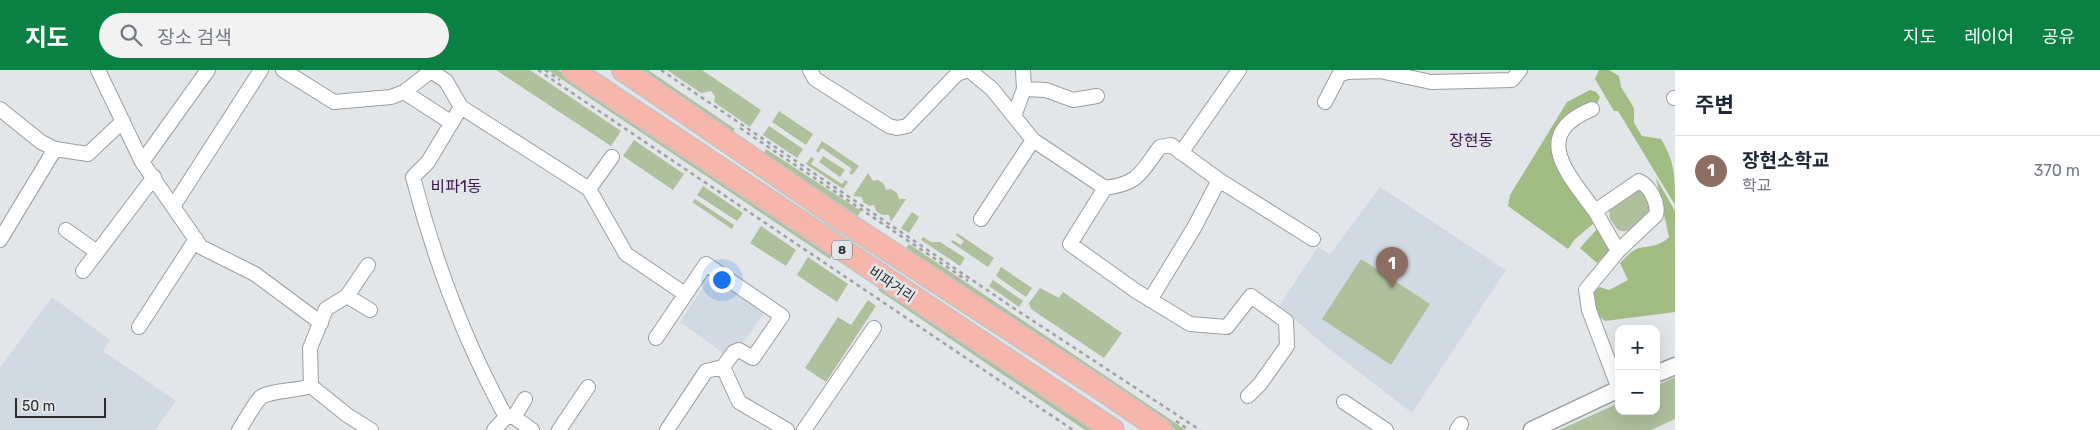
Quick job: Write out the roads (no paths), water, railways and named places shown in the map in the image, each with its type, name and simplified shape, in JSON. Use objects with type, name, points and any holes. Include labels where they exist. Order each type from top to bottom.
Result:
[{"type":"main road","name":"비파거리","points":[[573,70],[1113,430]]},
{"type":"main road","name":"비파거리","points":[[623,70],[845,222],[1099,387],[1167,425]]},
{"type":"street","points":[[98,70],[142,162],[174,205],[201,247],[255,274],[321,323]]},
{"type":"street","points":[[142,162],[208,70]]},
{"type":"street","points":[[174,205],[261,70]]},
{"type":"street","points":[[283,70],[334,102],[384,98],[404,92],[431,71],[446,81],[461,107],[590,189],[626,254],[685,294]]},
{"type":"street","points":[[810,70],[815,79],[877,120],[897,128],[907,126],[957,74],[968,70],[992,89],[1033,140],[1105,188],[1126,185],[1134,181],[1160,146],[1171,145],[1219,180],[1313,239]]},
{"type":"street","points":[[1014,116],[1024,89],[1023,70]]},
{"type":"street","points":[[1181,153],[1239,70]]},
{"type":"street","points":[[1325,102],[1339,75],[1347,72],[1380,71],[1432,82],[1512,80],[1520,70]]},
{"type":"street","points":[[1024,89],[1046,90],[1073,100],[1097,96]]},
{"type":"street","points":[[404,92],[452,123]]},
{"type":"street","points":[[461,107],[428,162],[413,177],[423,218],[478,366],[510,417],[532,430]]},
{"type":"street","points":[[0,109],[41,142],[55,149],[88,154],[123,122]]},
{"type":"street","points":[[1592,110],[1571,120],[1560,136],[1557,145],[1562,166],[1595,211],[1618,251]]},
{"type":"street","points":[[981,219],[1033,140]]},
{"type":"street","points":[[0,240],[55,149]]},
{"type":"street","points":[[590,189],[612,157]]},
{"type":"street","points":[[83,271],[154,177]]},
{"type":"street","points":[[1150,300],[1194,228],[1219,180]]},
{"type":"street","points":[[1595,211],[1639,181],[1644,184],[1657,207],[1656,216],[1618,251],[1598,273],[1586,290],[1586,298],[1615,378]]},
{"type":"street","points":[[1105,188],[1070,244],[1150,300],[1190,324],[1226,327],[1251,296],[1286,321],[1287,346],[1260,384],[1248,396]]},
{"type":"street","points":[[66,230],[97,252]]},
{"type":"street","points":[[140,326],[196,239]]},
{"type":"street","points":[[656,338],[706,264],[782,316],[753,358],[739,350],[734,352],[723,367],[706,371],[666,430]]},
{"type":"street","points":[[368,265],[347,296],[326,309],[310,348],[311,386],[348,416],[370,430]]},
{"type":"street","points":[[347,296],[370,310]]},
{"type":"street","points":[[804,430],[874,328]]},
{"type":"street","points":[[1660,372],[1675,366]]},
{"type":"street","points":[[723,367],[739,402],[787,430]]},
{"type":"street","points":[[239,430],[260,398],[311,386]]},
{"type":"street","points":[[559,430],[588,387]]},
{"type":"street","points":[[1532,430],[1615,391]]},
{"type":"street","points":[[494,430],[510,417],[525,399]]},
{"type":"street","points":[[1344,402],[1386,430]]},
{"type":"place","name":"장현소학교","points":[[1392,288]]},
{"type":"district","name":"장현동","points":[[1471,140]]},
{"type":"district","name":"비파1동","points":[[456,186]]}]
